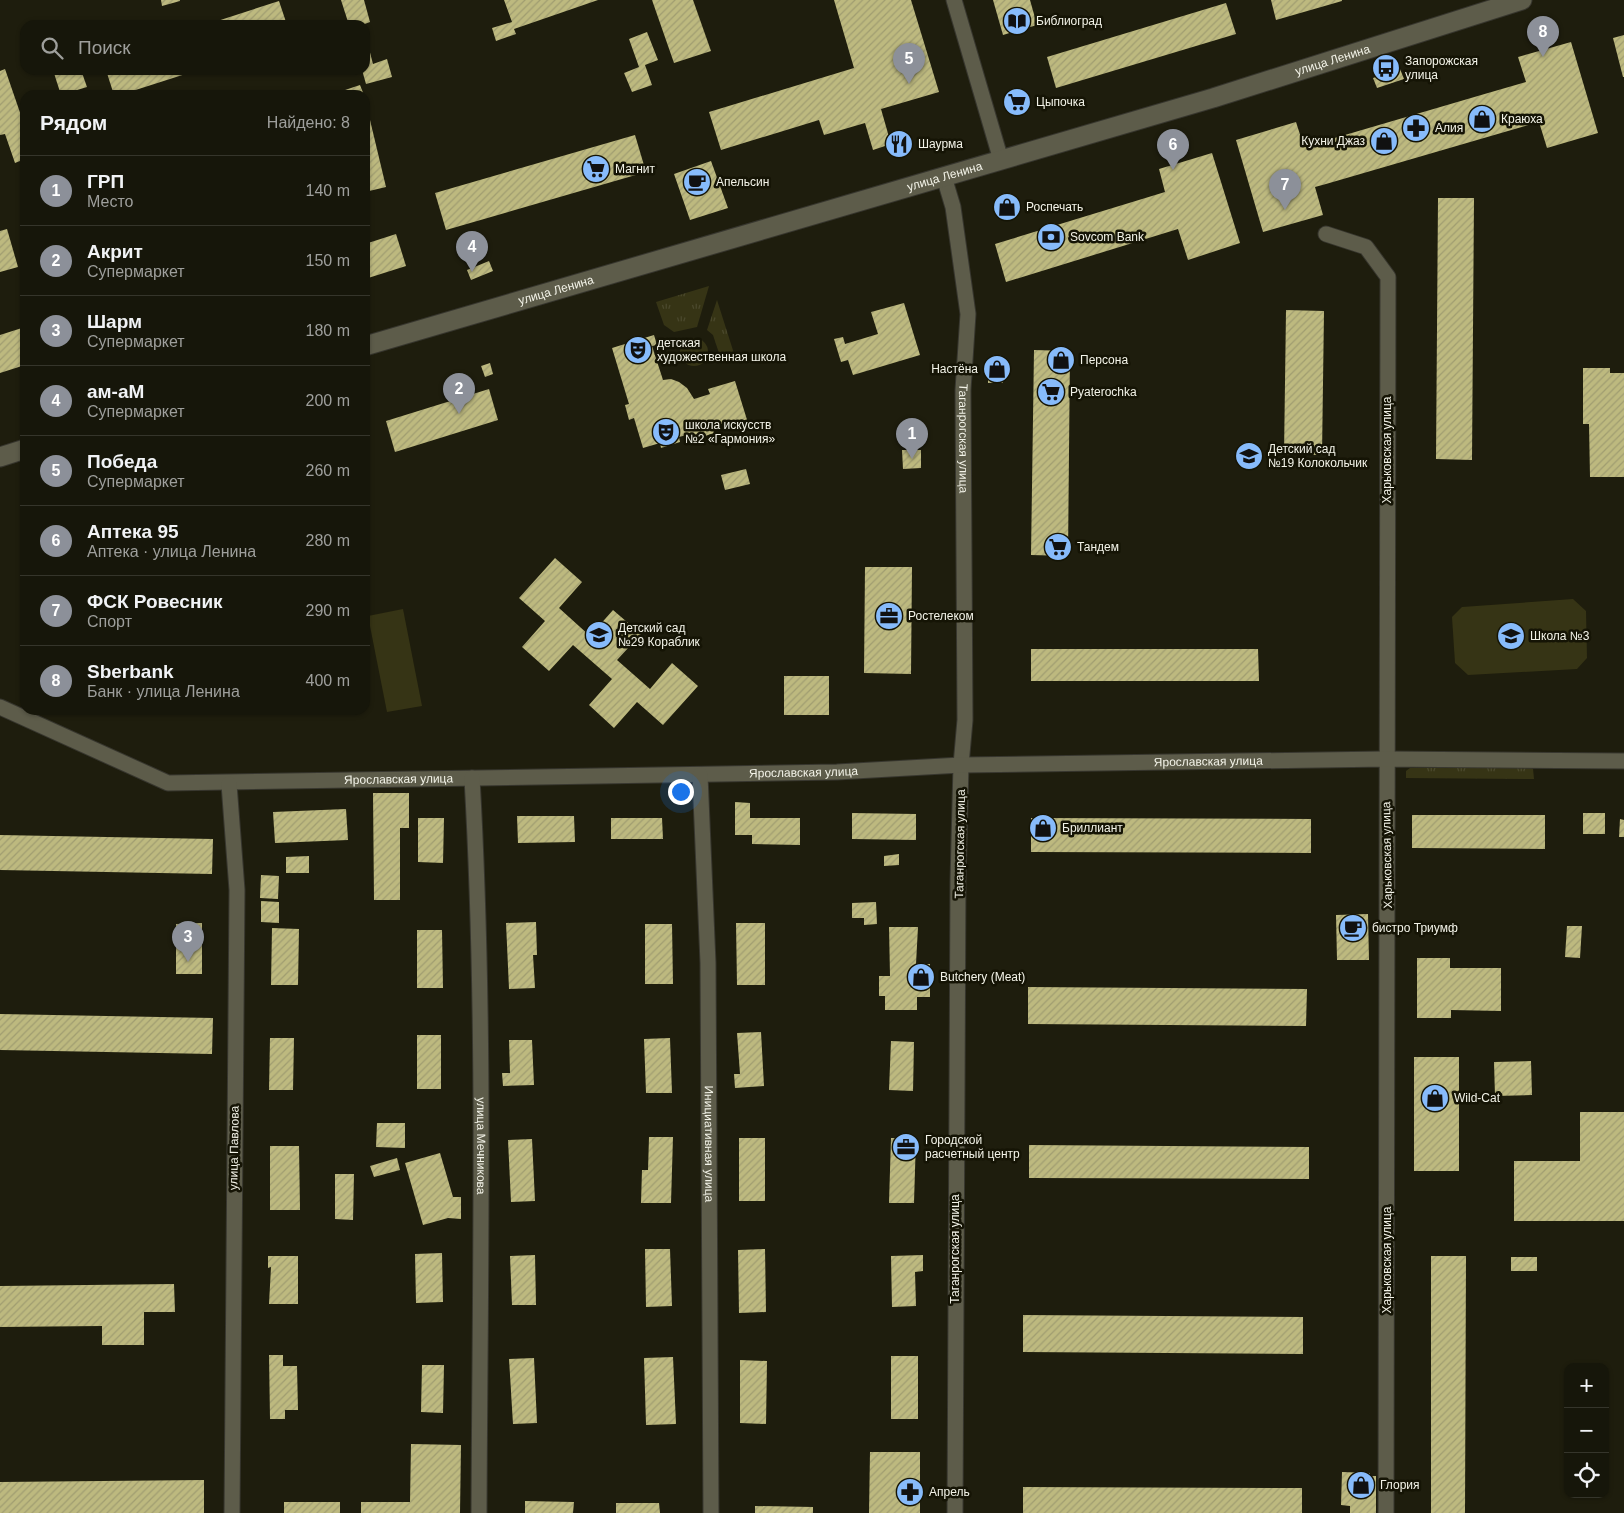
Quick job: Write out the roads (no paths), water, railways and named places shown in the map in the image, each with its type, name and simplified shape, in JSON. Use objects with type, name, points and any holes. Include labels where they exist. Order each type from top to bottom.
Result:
[{"type":"street","points":[[954,0],[1001,160]]},
{"type":"street","name":"улица Ленина","points":[[370,345],[1213,98],[1522,0]]},
{"type":"street","name":"Таганрогская улица","points":[[944,177],[953,207],[968,314],[963,390],[965,720],[961,765],[955,1206],[955,1513]]},
{"type":"street","name":"Харьковская улица","points":[[1326,234],[1366,247],[1388,277],[1385,759],[1388,878],[1386,1513]]},
{"type":"street","points":[[0,457],[20,451]]},
{"type":"street","name":"Ярославская улица","points":[[0,707],[168,783],[229,784],[837,772],[961,765],[1385,759],[1624,761]]},
{"type":"street","name":"Инициативная улица","points":[[700,775],[708,964],[710,1513]]},
{"type":"street","name":"улица Мечникова","points":[[472,778],[477,864],[480,1142],[479,1513]]},
{"type":"street","name":"улица Павлова","points":[[229,784],[237,890],[232,1513]]},
{"type":"place","name":"Библиоград","points":[[1017,21]]},
{"type":"place","name":"Sberbank","points":[[1543,57]]},
{"type":"place","name":"Запорожская улица","points":[[1386,68]]},
{"type":"place","name":"Победа","points":[[909,84]]},
{"type":"place","name":"Цыпочка","points":[[1017,102]]},
{"type":"place","name":"Краюха","points":[[1482,119]]},
{"type":"place","name":"Алия","points":[[1416,128]]},
{"type":"place","name":"Кухни Джаз","points":[[1384,141]]},
{"type":"place","name":"Шаурма","points":[[899,144]]},
{"type":"place","name":"Магнит","points":[[596,169]]},
{"type":"place","name":"Аптека 95","points":[[1173,170]]},
{"type":"place","name":"Апельсин","points":[[697,182]]},
{"type":"place","name":"Роспечать","points":[[1007,207]]},
{"type":"place","name":"ФСК Ровесник","points":[[1285,210]]},
{"type":"place","name":"Sovcom Bank","points":[[1051,237]]},
{"type":"place","name":"ам-аМ","points":[[472,272]]},
{"type":"place","name":"детская художественная школа","points":[[638,350]]},
{"type":"place","name":"Персона","points":[[1061,360]]},
{"type":"place","name":"Настёна","points":[[997,369]]},
{"type":"place","name":"Pyaterochka","points":[[1051,392]]},
{"type":"place","name":"Акрит","points":[[459,414]]},
{"type":"place","name":"школа искусств №2 «Гармония»","points":[[666,432]]},
{"type":"place","name":"Детский сад №19 Колокольчик","points":[[1249,456]]},
{"type":"place","name":"ГРП","points":[[912,459]]},
{"type":"place","name":"Тандем","points":[[1058,547]]},
{"type":"place","name":"Ростелеком","points":[[889,616]]},
{"type":"place","name":"Детский сад №29 Кораблик","points":[[599,635]]},
{"type":"place","name":"Школа №3","points":[[1511,636]]},
{"type":"place","name":"Бриллиант","points":[[1043,828]]},
{"type":"place","name":"бистро Триумф","points":[[1353,928]]},
{"type":"place","name":"Шарм","points":[[188,962]]},
{"type":"place","name":"Butchery (Meat)","points":[[921,977]]},
{"type":"place","name":"Wild-Cat","points":[[1435,1098]]},
{"type":"place","name":"Городской расчетный центр","points":[[906,1147]]},
{"type":"place","name":"Глория","points":[[1361,1485]]},
{"type":"place","name":"Апрель","points":[[910,1492]]}]
